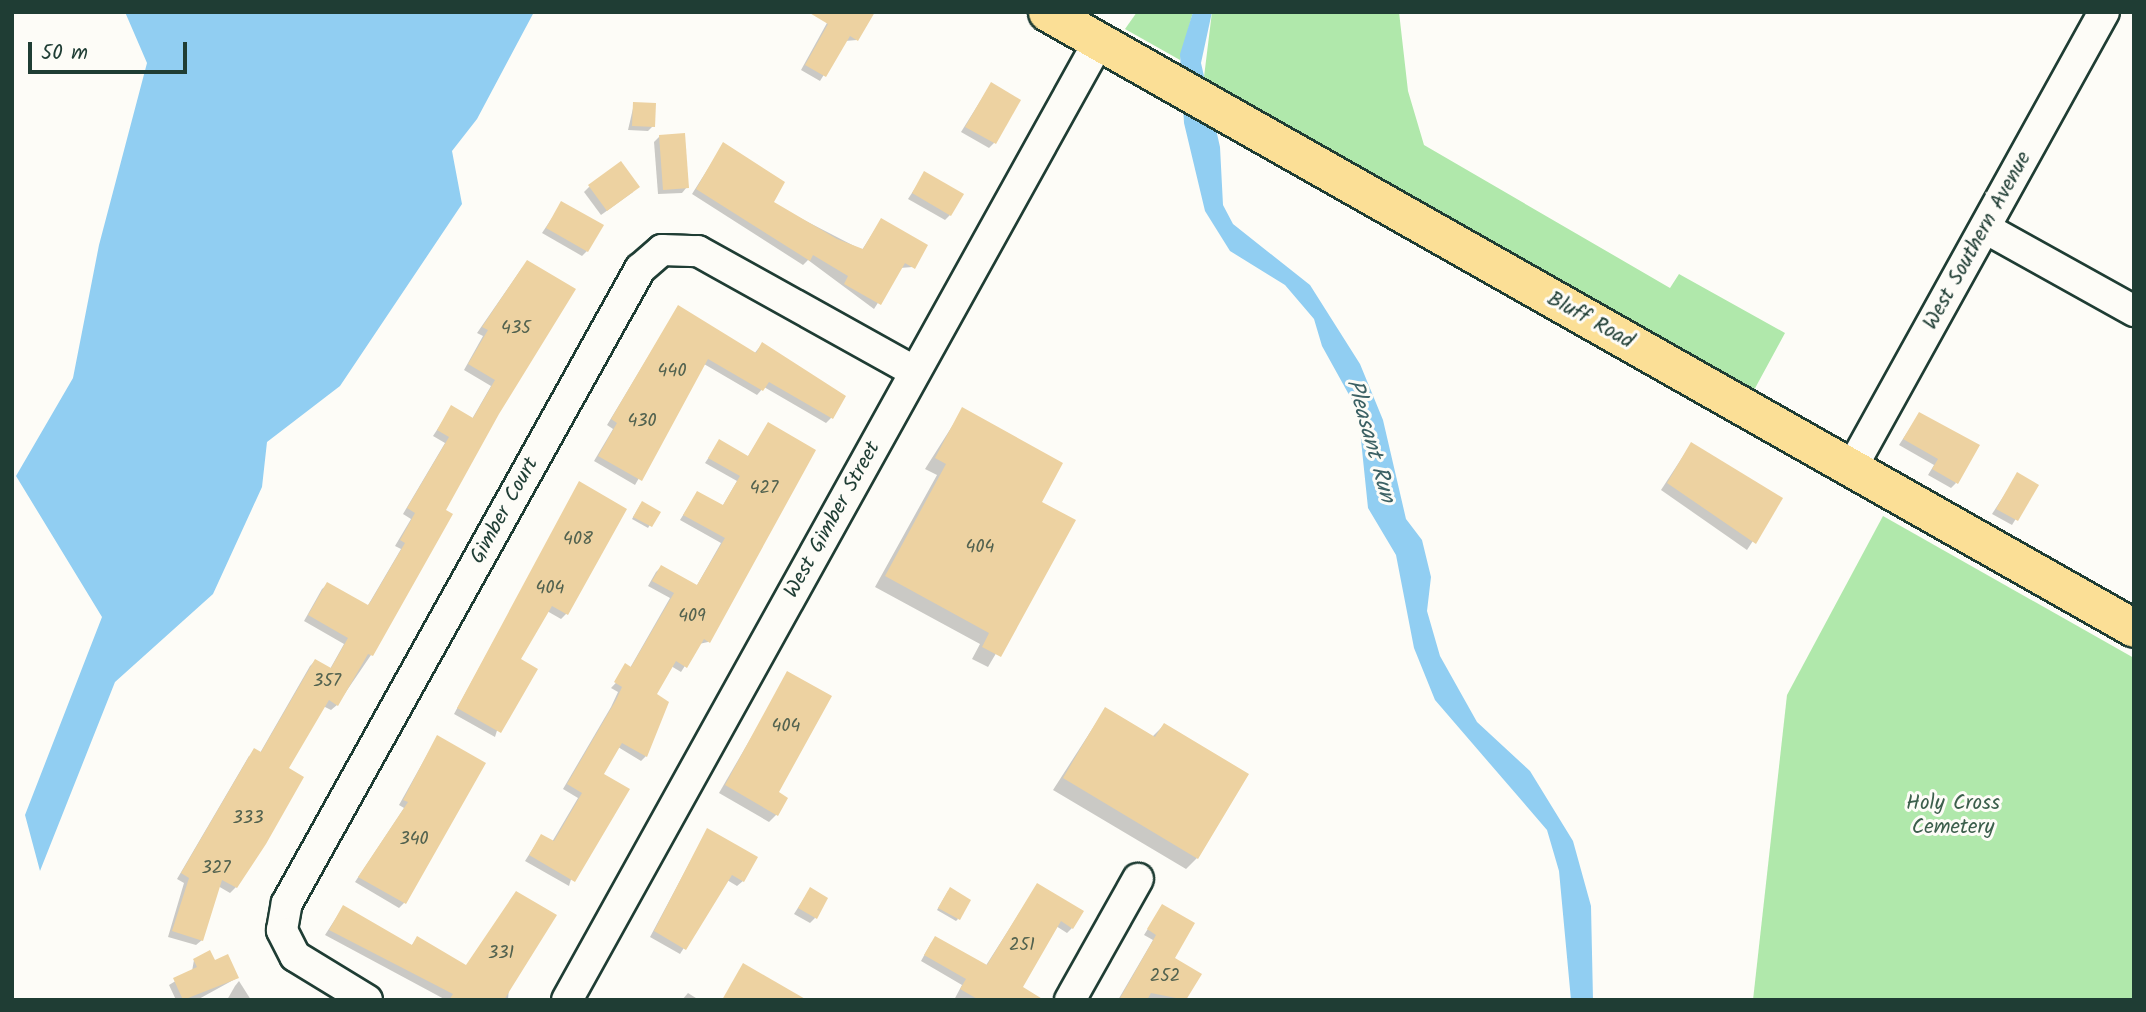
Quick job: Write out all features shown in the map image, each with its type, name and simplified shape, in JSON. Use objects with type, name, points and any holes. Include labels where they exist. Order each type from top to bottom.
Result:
[{"type":"main road","name":"Bluff Road","points":[[1047,12],[1254,133],[2134,628]]},
{"type":"street","name":"West Southern Avenue","points":[[1850,469],[2104,12]]},
{"type":"street","name":"West Gimber Street","points":[[567,1000],[1099,41]]},
{"type":"street","points":[[1985,228],[2134,311]]},
{"type":"street","name":"Gimber Court","points":[[368,1000],[295,956],[282,930],[287,903],[639,269],[662,250],[698,251],[915,372]]},
{"type":"street","points":[[1070,1000],[1138,879]]},
{"type":"green space","points":[[1137,12],[1193,12],[1180,60],[1125,29]]},
{"type":"green space","points":[[1212,12],[1399,12],[1408,91],[1424,145],[1670,288],[1679,274],[1785,333],[1753,392],[1204,77]]},
{"type":"green space","name":"Holy Cross Cemetery","points":[[1883,516],[2134,658],[2134,1000],[1753,1000],[1787,695]]},
{"type":"water","points":[[125,12],[534,12],[477,119],[452,151],[462,204],[340,386],[267,442],[262,487],[213,594],[115,682],[40,871],[25,815],[102,617],[16,476],[73,378],[99,245],[147,63]]},
{"type":"water","name":"Pleasant Run","points":[[1193,12],[1212,12],[1201,63],[1220,147],[1223,205],[1233,224],[1310,285],[1360,364],[1383,420],[1406,519],[1422,540],[1431,577],[1427,611],[1440,656],[1477,722],[1530,771],[1573,841],[1591,906],[1593,1000],[1571,1000],[1559,871],[1547,830],[1435,700],[1414,648],[1396,555],[1368,508],[1358,411],[1322,346],[1314,319],[1285,285],[1230,251],[1205,211],[1184,123],[1180,54]]},
{"type":"building","points":[[808,12],[875,12],[858,41],[850,36],[826,77],[805,65],[828,24]]},
{"type":"building","points":[[991,82],[1021,100],[996,144],[965,127]]},
{"type":"building","points":[[633,102],[656,103],[655,127],[632,126]]},
{"type":"building","points":[[685,133],[689,188],[663,190],[659,135]]},
{"type":"building","points":[[723,142],[785,182],[774,202],[837,239],[863,249],[881,218],[928,245],[915,269],[905,263],[881,305],[844,284],[848,276],[813,255],[810,261],[696,189]]},
{"type":"building","points":[[621,161],[640,187],[607,211],[588,185]]},
{"type":"building","points":[[924,171],[964,194],[951,216],[912,193]]},
{"type":"building","points":[[561,201],[604,225],[588,252],[546,228]]},
{"type":"building","points":[[527,260],[576,289],[499,414],[446,510],[453,514],[373,656],[368,654],[338,706],[329,700],[289,768],[304,777],[266,844],[237,888],[222,880],[203,941],[172,931],[189,878],[181,873],[254,748],[261,752],[315,659],[331,668],[348,638],[308,615],[327,582],[368,605],[405,543],[400,540],[415,513],[407,508],[449,437],[437,430],[451,405],[473,418],[495,380],[468,364],[488,330],[482,327]]},
{"type":"building","points":[[678,305],[756,353],[762,342],[846,396],[833,419],[769,382],[763,391],[708,359],[642,481],[598,456],[617,423],[611,419]]},
{"type":"building","points":[[962,407],[1063,463],[1042,502],[1076,520],[1001,657],[982,647],[989,633],[885,576],[946,464],[935,458]]},
{"type":"building","points":[[1919,412],[1980,445],[1958,484],[1932,469],[1938,459],[1903,439]]},
{"type":"building","points":[[768,422],[816,450],[710,643],[704,639],[687,668],[676,661],[657,694],[669,702],[647,757],[622,743],[604,774],[630,789],[575,882],[529,855],[541,834],[554,841],[582,793],[567,784],[622,687],[614,682],[625,663],[631,667],[674,593],[652,581],[661,565],[697,585],[725,538],[683,515],[697,491],[723,505],[740,476],[708,458],[719,439],[748,456]]},
{"type":"building","points":[[1691,442],[1783,498],[1756,544],[1667,483]]},
{"type":"building","points":[[2017,472],[2039,485],[2018,521],[1996,509]]},
{"type":"building","points":[[579,481],[627,509],[568,615],[552,606],[521,659],[538,669],[501,733],[457,708]]},
{"type":"building","points":[[642,501],[661,512],[652,527],[633,517]]},
{"type":"building","points":[[787,671],[832,696],[779,792],[788,798],[778,816],[725,785]]},
{"type":"building","points":[[1105,707],[1155,737],[1164,723],[1249,774],[1198,859],[1063,778]]},
{"type":"building","points":[[437,735],[486,763],[406,904],[358,877],[408,802],[403,800]]},
{"type":"building","points":[[707,828],[758,857],[744,882],[732,875],[686,950],[654,931]]},
{"type":"building","points":[[1037,883],[1084,911],[1073,929],[1061,921],[1023,987],[1044,1000],[979,1000],[960,989],[966,979],[924,955],[935,936],[987,965]]},
{"type":"building","points":[[810,887],[828,898],[817,919],[798,908]]},
{"type":"building","points":[[950,887],[971,900],[960,920],[938,908]]},
{"type":"building","points":[[516,891],[557,915],[504,1000],[449,1000],[453,994],[329,930],[343,905],[412,945],[417,936],[466,965]]},
{"type":"building","points":[[1162,904],[1195,923],[1175,958],[1202,974],[1186,1000],[1151,993],[1147,1000],[1119,1000],[1156,935],[1147,929]]},
{"type":"building","points":[[210,950],[215,960],[228,954],[239,978],[183,1000],[173,978],[197,967],[193,959]]},
{"type":"building","points":[[743,963],[807,1000],[722,1000]]}]
